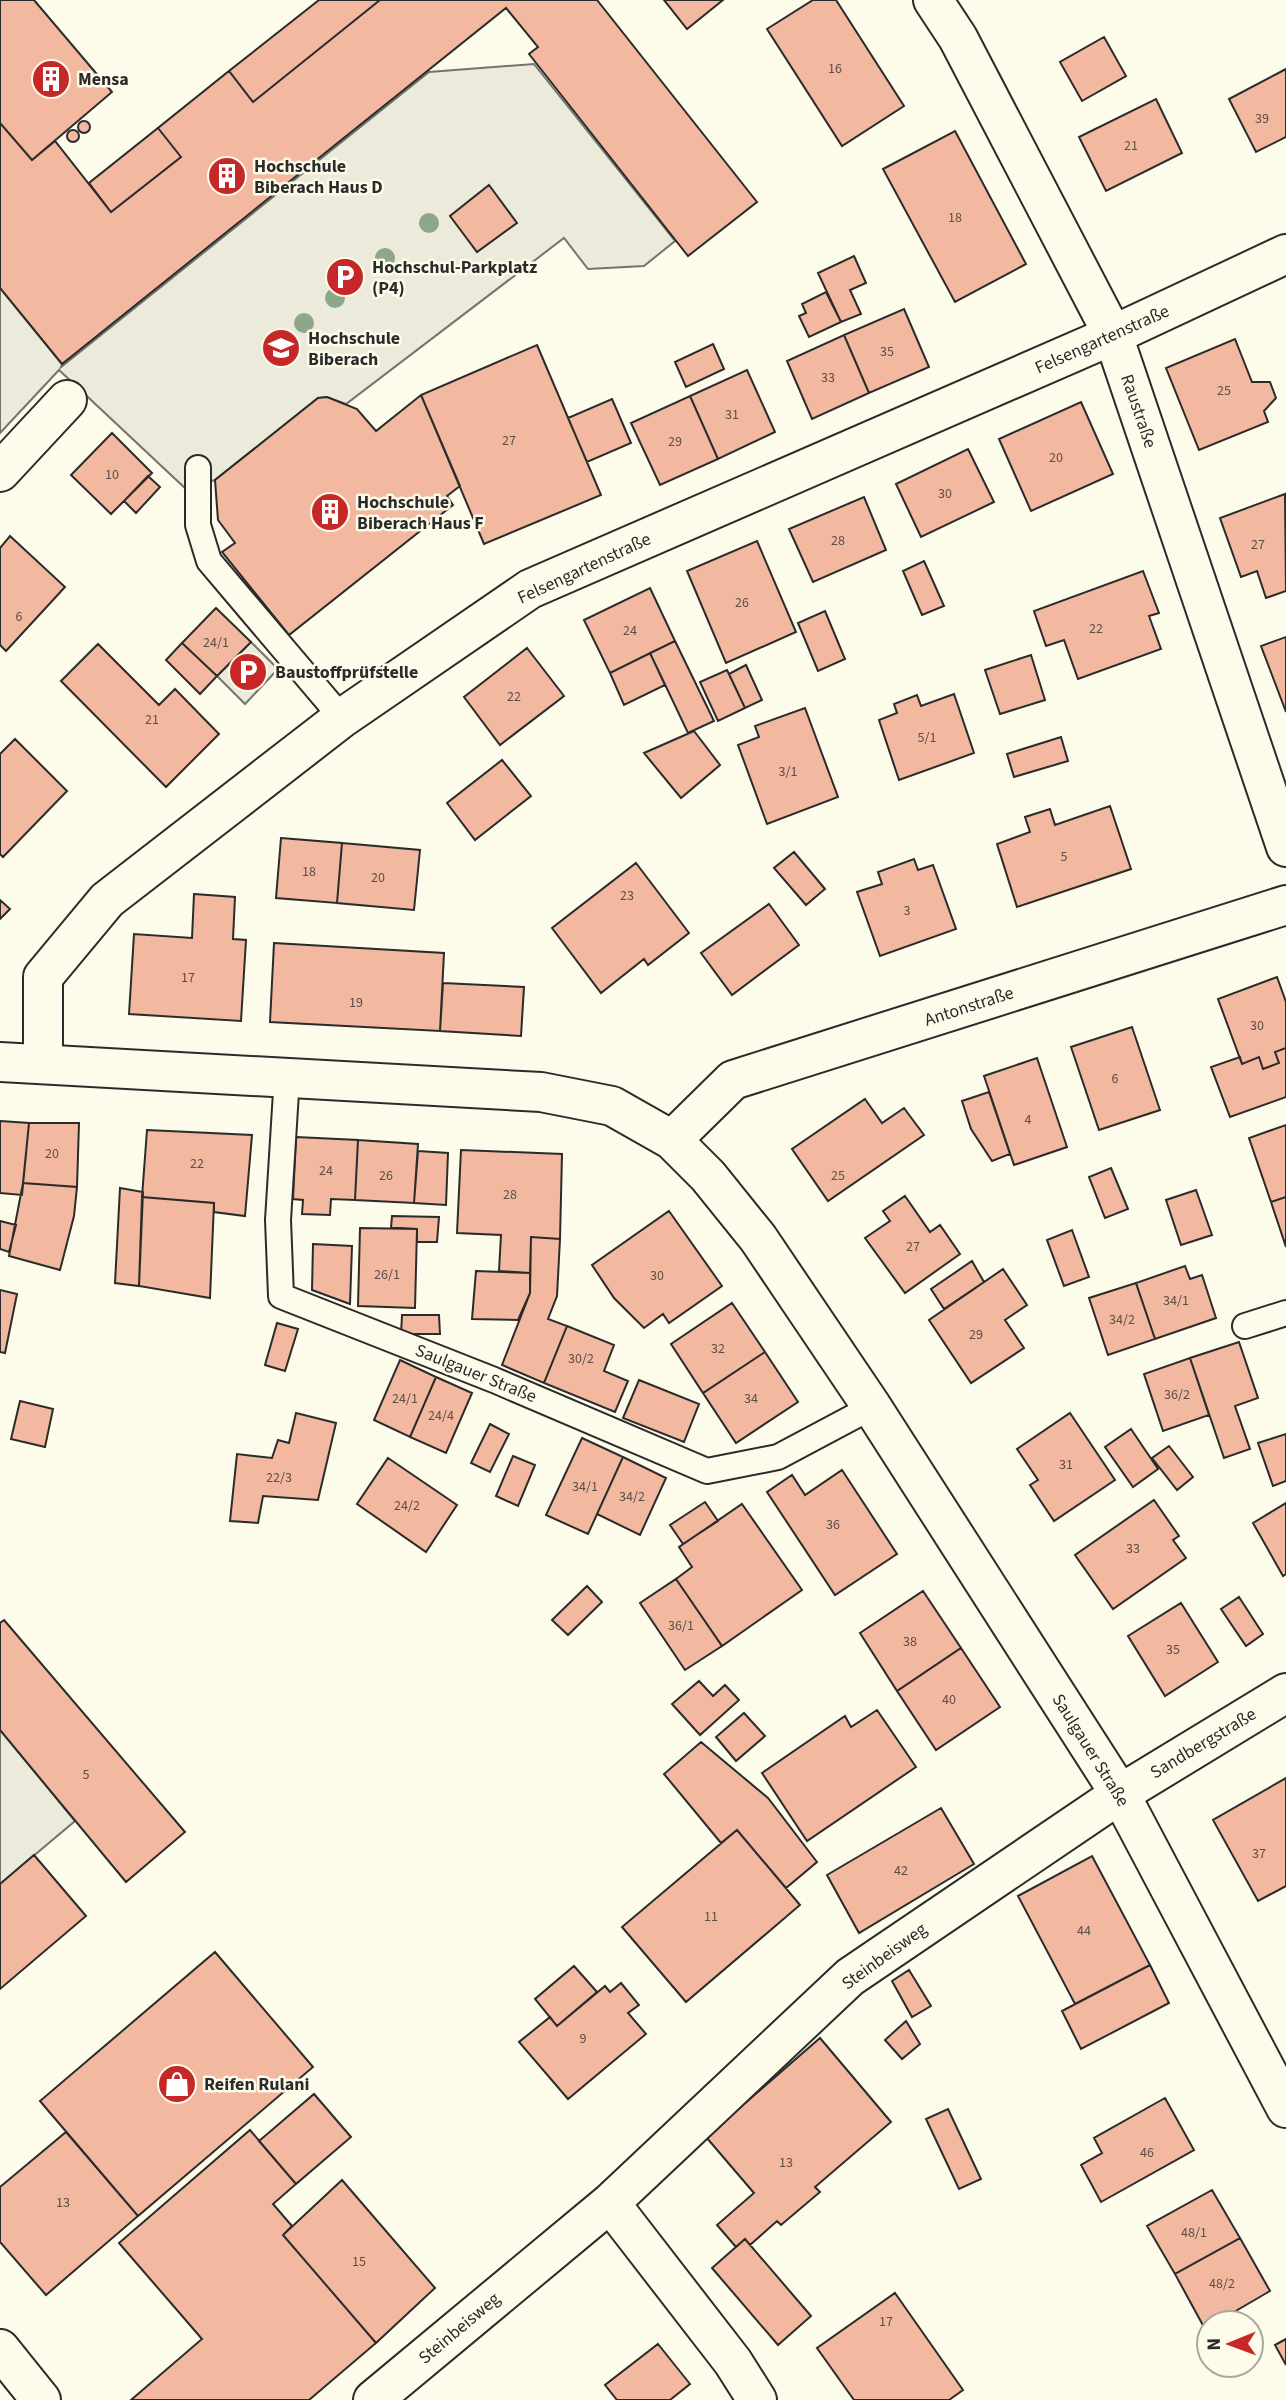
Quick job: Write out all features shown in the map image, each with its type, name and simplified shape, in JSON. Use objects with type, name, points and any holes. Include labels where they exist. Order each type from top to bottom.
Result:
[{"type":"street","name":"Raustraße","points":[[933,0],[958,38],[1113,335],[1286,847]]},
{"type":"street","name":"Felsengartenstraße","points":[[43,1064],[43,977],[107,900],[342,718],[530,589],[1113,335],[1286,254]]},
{"type":"street","points":[[0,472],[67,400]]},
{"type":"street","name":"Antonstraße","points":[[673,1140],[733,1080],[1286,905]]},
{"type":"street","name":"Saulgauer Straße","points":[[0,1062],[541,1092],[612,1106],[673,1140],[708,1176],[758,1238],[872,1407],[1120,1794],[1286,2108]]},
{"type":"street","name":"Sandbergstraße","points":[[1120,1794],[1286,1693]]},
{"type":"street","name":"Steinbeisweg","points":[[373,2400],[610,2203],[850,1977],[1120,1794]]},
{"type":"street","points":[[610,2203],[733,2361],[757,2400]]},
{"type":"street","points":[[0,2349],[41,2400]]},
{"type":"lane","points":[[198,468],[198,525],[209,561],[342,718]]},
{"type":"lane","name":"Saulgauer Straße","points":[[287,1076],[278,1220],[281,1296],[494,1380],[707,1471],[778,1457],[872,1407]]},
{"type":"lane","points":[[1245,1326],[1286,1313]]},
{"type":"shaded area","name":"Hochschul-Parkplatz (P4)","points":[[534,64],[675,241],[644,266],[588,269],[564,238],[346,404],[327,397],[318,398],[215,480],[186,489],[59,370],[0,433],[0,288],[62,364],[61,367],[429,72]]},
{"type":"shaded area","name":"Baustoffprüfstelle","points":[[251,642],[278,669],[245,704],[217,676]]},
{"type":"shaded area","points":[[0,1730],[75,1821],[0,1884]]},
{"type":"building","name":"Mensa","points":[[0,0],[34,0],[112,92],[32,160],[0,123]]},
{"type":"building","points":[[319,0],[380,0],[253,102],[229,71]]},
{"type":"building","name":"Hochschule Biberach Haus D","points":[[380,0],[597,0],[757,202],[688,256],[529,54],[538,47],[506,8],[62,364],[0,288],[0,123],[32,160],[55,141],[111,212],[181,157],[158,128],[229,71],[253,102]]},
{"type":"building","points":[[664,0],[723,0],[687,29]]},
{"type":"building","points":[[813,0],[836,0],[904,106],[842,146],[767,29]]},
{"type":"building","points":[[1104,37],[1126,76],[1082,101],[1060,62]]},
{"type":"building","points":[[1286,69],[1286,137],[1256,152],[1229,99]]},
{"type":"building","points":[[1156,99],[1182,153],[1106,191],[1079,137]]},
{"type":"building","points":[[84,121],[90,127],[84,133],[78,127]]},
{"type":"building","points":[[158,128],[181,157],[111,212],[89,183]]},
{"type":"building","points":[[73,130],[79,136],[73,142],[67,136]]},
{"type":"building","points":[[955,131],[1026,264],[955,302],[883,169]]},
{"type":"building","points":[[489,185],[517,223],[477,252],[450,216]]},
{"type":"building","points":[[854,256],[866,283],[850,290],[861,314],[841,322],[818,273]]},
{"type":"building","points":[[826,292],[841,322],[809,337],[799,316],[806,313],[802,304]]},
{"type":"building","points":[[904,309],[929,367],[869,393],[844,335]]},
{"type":"building","points":[[844,335],[869,393],[812,419],[787,361]]},
{"type":"building","points":[[1235,339],[1252,382],[1270,382],[1276,398],[1264,411],[1268,422],[1199,450],[1166,368]]},
{"type":"building","points":[[713,344],[724,369],[686,387],[675,362]]},
{"type":"building","points":[[537,345],[601,495],[484,544],[421,395]]},
{"type":"building","points":[[747,370],[775,432],[718,459],[690,396]]},
{"type":"building","name":"Hochschule Biberach Haus F","points":[[421,395],[460,486],[447,496],[453,505],[289,635],[222,552],[235,543],[218,520],[215,480],[318,398],[327,397],[357,409],[376,431]]},
{"type":"building","points":[[690,396],[718,459],[660,485],[631,423]]},
{"type":"building","points":[[612,399],[631,443],[587,462],[568,418]]},
{"type":"building","points":[[1081,402],[1113,474],[1031,511],[999,439]]},
{"type":"building","points":[[112,433],[152,473],[111,514],[71,475]]},
{"type":"building","points":[[968,449],[994,502],[921,537],[896,484]]},
{"type":"building","points":[[148,476],[160,487],[136,513],[124,501]]},
{"type":"building","points":[[1285,494],[1286,591],[1266,598],[1257,571],[1241,577],[1220,518]]},
{"type":"building","points":[[864,497],[886,550],[813,582],[789,529]]},
{"type":"building","points":[[10,536],[65,587],[6,651],[0,645],[0,548]]},
{"type":"building","points":[[757,541],[796,632],[726,663],[687,571]]},
{"type":"building","points":[[924,561],[944,606],[922,615],[903,571]]},
{"type":"building","points":[[1143,571],[1159,613],[1149,616],[1161,649],[1078,679],[1064,640],[1046,646],[1034,611]]},
{"type":"building","points":[[650,588],[675,641],[610,673],[584,620]]},
{"type":"building","points":[[216,608],[251,642],[217,676],[182,643]]},
{"type":"building","points":[[825,611],[845,659],[818,671],[798,623]]},
{"type":"building","points":[[1286,637],[1286,712],[1261,646]]},
{"type":"building","points":[[675,641],[714,721],[688,733],[650,653]]},
{"type":"building","points":[[182,643],[217,676],[200,694],[166,660]]},
{"type":"building","points":[[98,644],[159,705],[175,689],[219,734],[166,787],[61,681]]},
{"type":"building","points":[[527,648],[564,696],[500,745],[464,697]]},
{"type":"building","points":[[650,653],[665,685],[624,705],[610,673]]},
{"type":"building","points":[[1031,655],[1045,700],[1000,714],[985,670]]},
{"type":"building","points":[[746,665],[762,700],[745,708],[729,674]]},
{"type":"building","points":[[727,670],[745,708],[718,721],[700,682]]},
{"type":"building","points":[[954,694],[974,753],[899,780],[879,720],[897,713],[894,704],[917,695],[921,706]]},
{"type":"building","points":[[805,708],[838,797],[767,824],[738,745],[759,737],[755,726]]},
{"type":"building","points":[[694,731],[720,765],[681,798],[644,753]]},
{"type":"building","points":[[1061,737],[1068,761],[1014,777],[1007,754]]},
{"type":"building","points":[[15,739],[67,791],[3,857],[0,854],[0,754]]},
{"type":"building","points":[[502,760],[531,796],[475,840],[447,803]]},
{"type":"building","points":[[1110,806],[1131,869],[1017,907],[997,844],[1030,832],[1025,817],[1050,809],[1055,825]]},
{"type":"building","points":[[281,838],[342,843],[337,903],[276,898]]},
{"type":"building","points":[[342,843],[420,850],[414,910],[337,903]]},
{"type":"building","points":[[794,852],[825,889],[806,905],[774,868]]},
{"type":"building","points":[[914,859],[918,870],[933,865],[956,929],[880,956],[857,892],[882,884],[878,872]]},
{"type":"building","points":[[636,863],[689,933],[648,965],[644,959],[601,993],[552,928]]},
{"type":"building","points":[[194,894],[235,897],[233,939],[246,940],[241,1021],[129,1014],[134,934],[192,938]]},
{"type":"building","points":[[0,900],[10,909],[0,919]]},
{"type":"building","points":[[769,904],[799,945],[732,995],[701,953]]},
{"type":"building","points":[[274,943],[444,953],[440,1031],[270,1022]]},
{"type":"building","points":[[1277,977],[1286,1002],[1286,1048],[1275,1052],[1279,1063],[1263,1069],[1259,1057],[1242,1064],[1218,999]]},
{"type":"building","points":[[443,983],[524,987],[521,1036],[440,1031]]},
{"type":"building","points":[[1132,1027],[1160,1110],[1099,1130],[1071,1047]]},
{"type":"building","points":[[1286,1048],[1286,1097],[1230,1117],[1211,1067],[1240,1057],[1242,1064],[1259,1057],[1263,1069],[1279,1063],[1275,1052]]},
{"type":"building","points":[[1037,1058],[1067,1147],[1014,1165],[984,1076]]},
{"type":"building","points":[[989,1092],[1010,1154],[992,1161],[971,1129],[962,1101]]},
{"type":"building","points":[[865,1099],[882,1123],[904,1108],[924,1135],[828,1201],[792,1149]]},
{"type":"building","points":[[0,1121],[29,1123],[22,1195],[0,1193]]},
{"type":"building","points":[[29,1123],[79,1123],[77,1187],[23,1183]]},
{"type":"building","points":[[1286,1125],[1286,1197],[1271,1202],[1249,1138]]},
{"type":"building","points":[[147,1130],[252,1135],[245,1216],[214,1212],[214,1203],[142,1197]]},
{"type":"building","points":[[296,1137],[358,1140],[355,1200],[331,1199],[330,1215],[302,1214],[303,1200],[293,1199]]},
{"type":"building","points":[[358,1140],[418,1144],[414,1203],[355,1200]]},
{"type":"building","points":[[461,1150],[562,1154],[560,1239],[531,1237],[530,1273],[499,1271],[501,1235],[457,1233]]},
{"type":"building","points":[[418,1151],[448,1153],[446,1205],[414,1203]]},
{"type":"building","points":[[1111,1168],[1128,1209],[1105,1218],[1089,1177]]},
{"type":"building","points":[[23,1183],[77,1187],[74,1216],[60,1270],[9,1256]]},
{"type":"building","points":[[120,1188],[143,1192],[139,1286],[115,1283]]},
{"type":"building","points":[[1196,1190],[1212,1235],[1181,1245],[1166,1200]]},
{"type":"building","points":[[905,1196],[930,1232],[940,1225],[960,1254],[905,1293],[865,1238],[890,1221],[883,1211]]},
{"type":"building","points":[[142,1197],[214,1203],[210,1298],[139,1286]]},
{"type":"building","points":[[1286,1197],[1286,1247],[1271,1202]]},
{"type":"building","points":[[669,1211],[722,1286],[669,1323],[663,1314],[644,1328],[614,1298],[592,1265]]},
{"type":"building","points":[[392,1216],[439,1217],[437,1242],[417,1242],[417,1229],[391,1228]]},
{"type":"building","points":[[0,1221],[16,1225],[9,1252],[0,1249]]},
{"type":"building","points":[[360,1228],[417,1229],[415,1308],[358,1306]]},
{"type":"building","points":[[1072,1230],[1089,1277],[1064,1286],[1047,1240]]},
{"type":"building","points":[[531,1237],[560,1239],[557,1296],[548,1319],[567,1326],[544,1383],[502,1365],[530,1293]]},
{"type":"building","points":[[313,1244],[352,1246],[350,1304],[312,1290]]},
{"type":"building","points":[[972,1261],[984,1282],[944,1309],[931,1289]]},
{"type":"building","points":[[1185,1266],[1190,1279],[1202,1275],[1216,1318],[1155,1339],[1136,1283]]},
{"type":"building","points":[[1003,1269],[1027,1305],[1005,1320],[1024,1348],[971,1383],[929,1320]]},
{"type":"building","points":[[476,1271],[530,1273],[530,1293],[518,1320],[472,1319]]},
{"type":"building","points":[[1136,1283],[1155,1339],[1108,1355],[1089,1298]]},
{"type":"building","points":[[0,1290],[17,1294],[5,1353],[0,1352]]},
{"type":"building","points":[[732,1303],[765,1352],[703,1393],[671,1344]]},
{"type":"building","points":[[402,1315],[439,1315],[440,1334],[401,1334]]},
{"type":"building","points":[[277,1323],[298,1329],[285,1371],[265,1365]]},
{"type":"building","points":[[567,1326],[614,1345],[604,1371],[628,1381],[615,1412],[544,1383]]},
{"type":"building","points":[[1239,1342],[1258,1398],[1235,1406],[1250,1449],[1224,1458],[1190,1358]]},
{"type":"building","points":[[765,1352],[798,1402],[736,1443],[703,1393]]},
{"type":"building","points":[[1190,1358],[1209,1415],[1163,1431],[1144,1374]]},
{"type":"building","points":[[400,1360],[436,1377],[410,1437],[374,1420]]},
{"type":"building","points":[[436,1377],[472,1393],[446,1453],[410,1437]]},
{"type":"building","points":[[639,1380],[699,1404],[684,1442],[623,1418]]},
{"type":"building","points":[[20,1401],[53,1409],[45,1447],[11,1439]]},
{"type":"building","points":[[296,1413],[336,1423],[318,1500],[263,1496],[258,1523],[230,1521],[237,1454],[272,1458],[278,1440],[289,1443]]},
{"type":"building","points":[[1070,1413],[1115,1480],[1054,1521],[1030,1485],[1038,1480],[1017,1449]]},
{"type":"building","points":[[490,1424],[509,1434],[490,1472],[471,1463]]},
{"type":"building","points":[[1131,1429],[1158,1469],[1133,1487],[1105,1447]]},
{"type":"building","points":[[1286,1434],[1286,1481],[1273,1486],[1258,1443]]},
{"type":"building","points":[[582,1438],[623,1457],[588,1534],[546,1515]]},
{"type":"building","points":[[1169,1446],[1193,1477],[1177,1490],[1152,1458]]},
{"type":"building","points":[[513,1456],[535,1465],[518,1506],[496,1496]]},
{"type":"building","points":[[623,1457],[666,1478],[640,1535],[597,1514]]},
{"type":"building","points":[[388,1458],[457,1505],[426,1552],[357,1504]]},
{"type":"building","points":[[842,1470],[897,1554],[835,1595],[767,1492],[792,1475],[805,1495]]},
{"type":"building","points":[[1154,1500],[1179,1536],[1173,1540],[1186,1558],[1113,1609],[1075,1555]]},
{"type":"building","points":[[705,1502],[718,1521],[683,1544],[670,1525]]},
{"type":"building","points":[[1286,1503],[1286,1574],[1283,1576],[1253,1523]]},
{"type":"building","points":[[742,1504],[802,1590],[722,1646],[676,1579],[692,1567],[679,1547]]},
{"type":"building","points":[[676,1579],[722,1646],[685,1670],[640,1603]]},
{"type":"building","points":[[587,1586],[602,1602],[568,1635],[552,1620]]},
{"type":"building","points":[[923,1591],[961,1648],[897,1691],[860,1633]]},
{"type":"building","points":[[1239,1597],[1263,1634],[1246,1646],[1221,1609]]},
{"type":"building","points":[[1181,1603],[1218,1662],[1165,1696],[1128,1636]]},
{"type":"building","points":[[4,1620],[185,1832],[126,1882],[0,1730],[0,1623]]},
{"type":"building","points":[[961,1648],[1000,1707],[936,1750],[897,1691]]},
{"type":"building","points":[[699,1681],[713,1696],[725,1685],[739,1700],[700,1735],[672,1704]]},
{"type":"building","points":[[877,1710],[916,1767],[807,1841],[762,1773],[845,1716],[851,1727]]},
{"type":"building","points":[[744,1713],[765,1736],[736,1761],[716,1737]]},
{"type":"building","points":[[701,1742],[768,1798],[817,1862],[786,1888],[737,1830],[721,1843],[664,1774]]},
{"type":"building","points":[[1286,1778],[1286,1886],[1258,1901],[1213,1820]]},
{"type":"building","points":[[941,1808],[974,1864],[859,1933],[827,1875]]},
{"type":"building","points":[[737,1830],[800,1905],[686,2002],[622,1927]]},
{"type":"building","points":[[34,1855],[86,1916],[0,1989],[0,1884]]},
{"type":"building","points":[[1092,1856],[1150,1965],[1075,2004],[1018,1896]]},
{"type":"building","name":"Reifen Rulani","points":[[215,1952],[313,2067],[138,2216],[40,2101]]},
{"type":"building","points":[[1150,1965],[1169,2003],[1081,2049],[1062,2011]]},
{"type":"building","points":[[574,1966],[597,1992],[557,2026],[535,1999]]},
{"type":"building","points":[[909,1970],[931,2006],[912,2017],[892,1981]]},
{"type":"building","points":[[621,1983],[639,2005],[628,2013],[646,2034],[568,2099],[519,2042],[550,2017],[557,2026],[605,1986],[610,1992]]},
{"type":"building","points":[[906,2021],[920,2044],[902,2059],[885,2040]]},
{"type":"building","points":[[820,2038],[891,2122],[815,2187],[820,2192],[781,2225],[777,2221],[750,2245],[745,2239],[736,2247],[717,2225],[754,2193],[706,2137]]},
{"type":"building","points":[[314,2094],[351,2137],[296,2184],[259,2141]]},
{"type":"building","points":[[1165,2098],[1194,2150],[1101,2202],[1081,2165],[1102,2153],[1094,2138]]},
{"type":"building","points":[[948,2109],[981,2179],[959,2189],[926,2119]]},
{"type":"building","points":[[250,2130],[296,2184],[273,2204],[292,2226],[283,2235],[376,2343],[309,2400],[131,2400],[202,2339],[119,2243]]},
{"type":"building","points":[[66,2132],[138,2216],[46,2295],[0,2242],[0,2187]]},
{"type":"building","points":[[342,2180],[435,2288],[376,2343],[283,2235]]},
{"type":"building","points":[[1212,2190],[1240,2238],[1175,2274],[1147,2226]]},
{"type":"building","points":[[1240,2238],[1270,2291],[1239,2309],[1195,2311],[1175,2274]]},
{"type":"building","points":[[745,2239],[811,2316],[778,2345],[712,2268]]},
{"type":"building","points":[[895,2293],[963,2390],[949,2400],[854,2400],[817,2348]]},
{"type":"building","points":[[1286,2339],[1286,2365],[1275,2345]]},
{"type":"building","points":[[658,2344],[690,2384],[670,2400],[617,2400],[605,2385]]},
{"type":"place","name":"Mensa","points":[[51,79]]},
{"type":"place","name":"Hochschule Biberach Haus D","points":[[227,176]]},
{"type":"place","name":"Hochschul-Parkplatz (P4)","points":[[345,277]]},
{"type":"place","name":"Hochschule Biberach","points":[[281,348]]},
{"type":"place","name":"Hochschule Biberach Haus F","points":[[330,512]]},
{"type":"place","name":"Baustoffprüfstelle","points":[[248,672]]},
{"type":"place","name":"Reifen Rulani","points":[[177,2084]]}]
